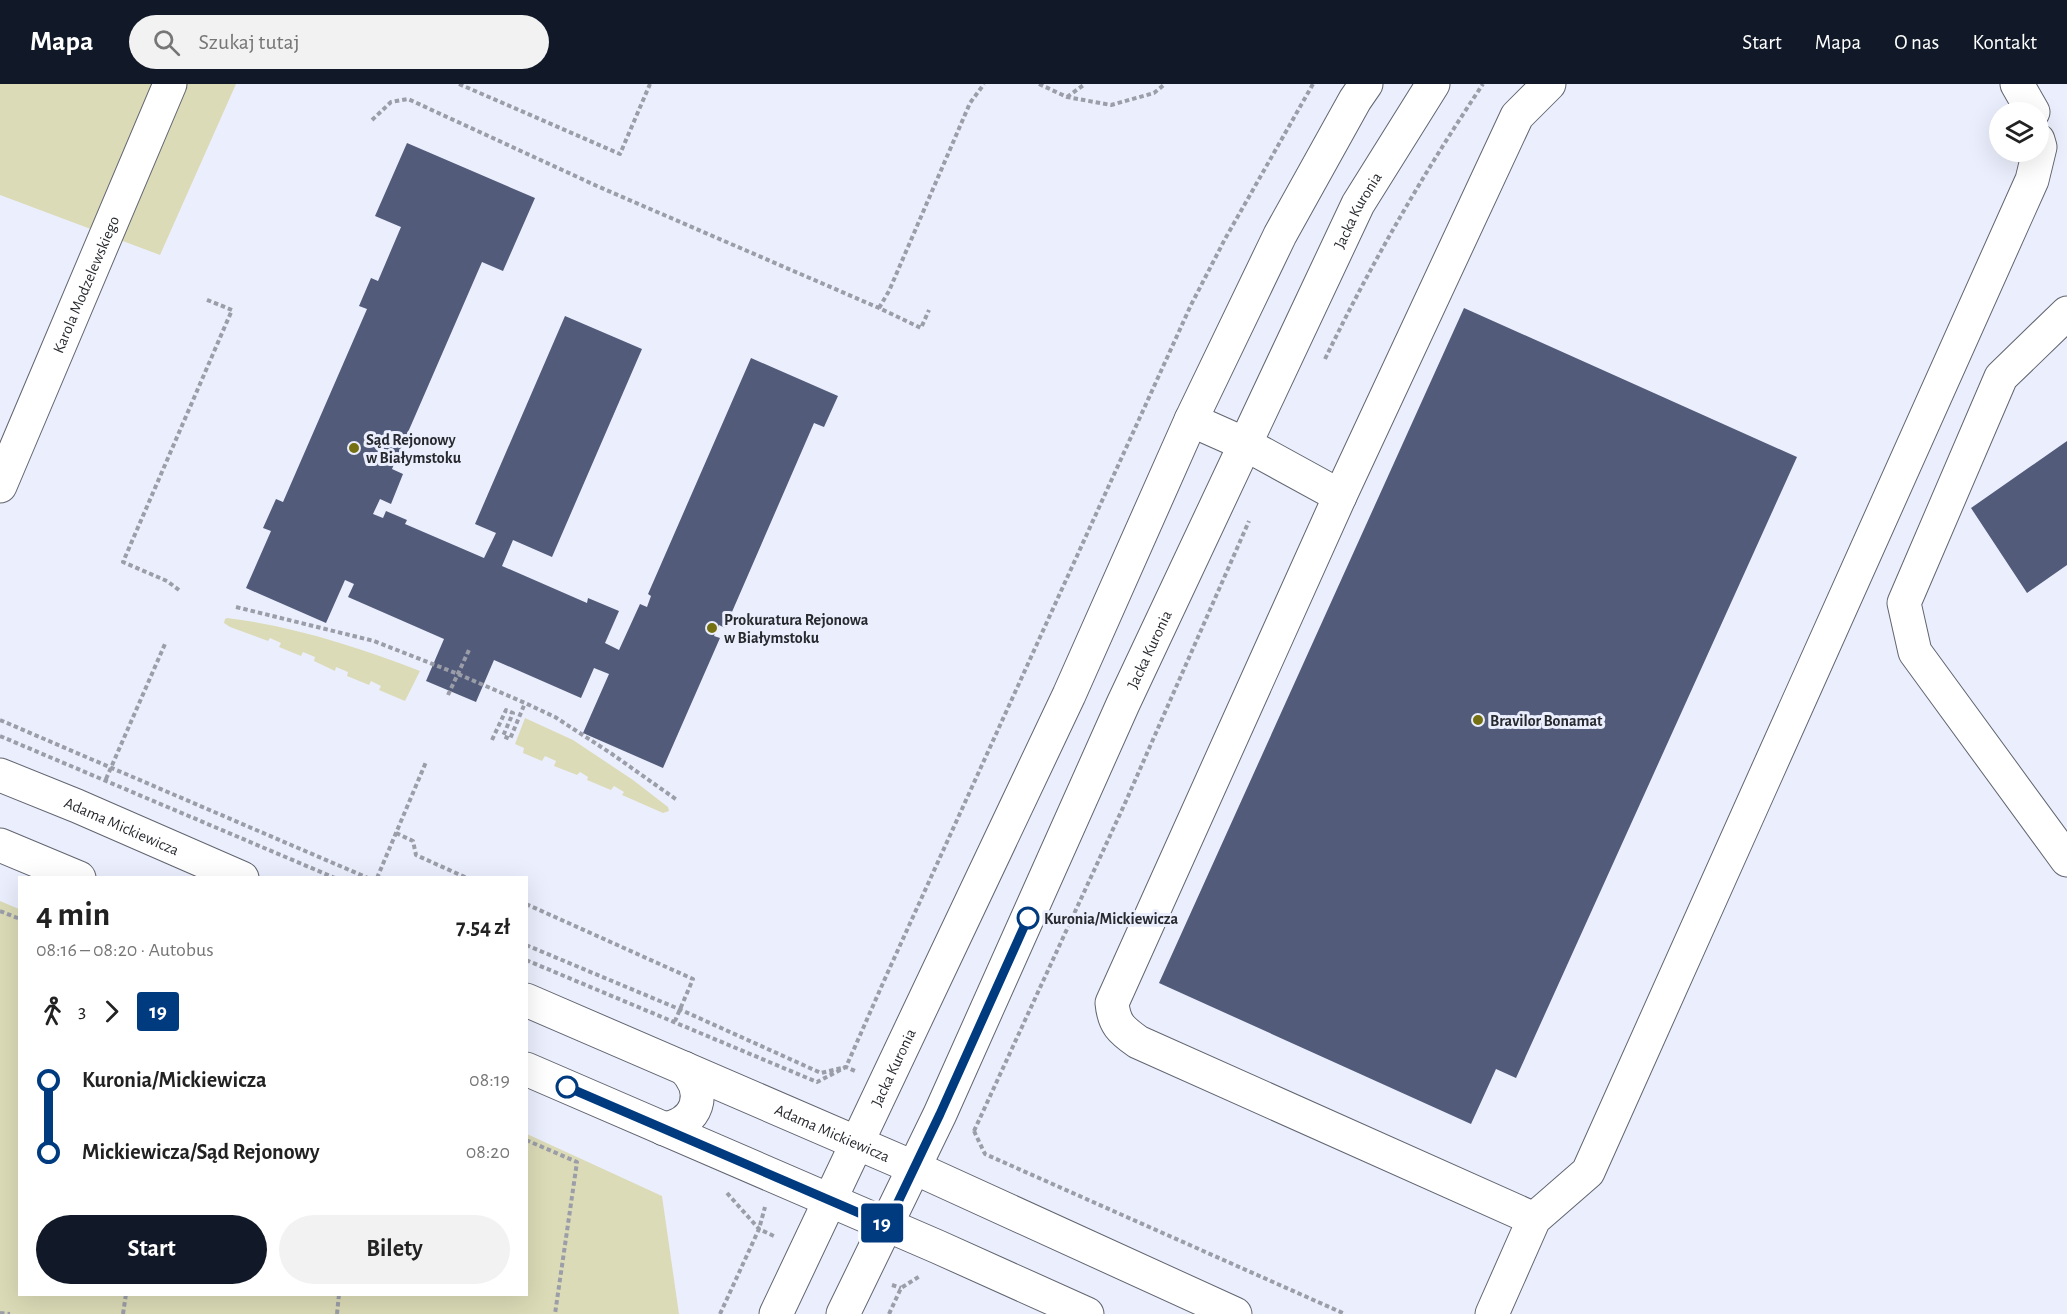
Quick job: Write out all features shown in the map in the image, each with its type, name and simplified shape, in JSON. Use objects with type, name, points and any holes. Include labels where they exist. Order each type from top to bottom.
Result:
[{"type":"main road","name":"Karola Modzelewskiego","points":[[0,486],[170,84]]},
{"type":"main road","name":"Jacka Kuronia","points":[[776,1314],[1069,695],[1191,420],[1280,235],[1366,84]]},
{"type":"main road","name":"Jacka Kuronia","points":[[843,1314],[915,1168],[1128,693],[1358,204],[1433,84]]},
{"type":"main road","points":[[1534,1218],[1138,1042],[1123,1031],[1114,1018],[1113,1003],[1340,496],[1517,116],[1549,84]]},
{"type":"main road","points":[[2017,84],[2027,102]]},
{"type":"main road","points":[[1492,1314],[1534,1218],[1588,1172],[2032,180],[2036,162]]},
{"type":"main road","points":[[2067,313],[2001,377],[1904,603],[1915,652],[2067,860]]},
{"type":"main road","points":[[1191,420],[1245,444],[1340,496]]},
{"type":"main road","name":"Adama Mickiewicza","points":[[0,775],[237,876]]},
{"type":"main road","points":[[0,844],[74,876]]},
{"type":"main road","name":"Adama Mickiewicza","points":[[528,1001],[915,1168],[1235,1314]]},
{"type":"main road","points":[[664,1129],[684,1123],[696,1106],[698,1095],[696,1085],[684,1068]]},
{"type":"main road","points":[[528,1070],[1087,1314]]},
{"type":"path","points":[[459,84],[620,154],[650,84]]},
{"type":"path","points":[[879,308],[889,291],[970,103],[984,84]]},
{"type":"path","points":[[1039,84],[1067,97],[1111,105],[1154,93],[1166,84]]},
{"type":"path","points":[[1067,97],[1085,84]]},
{"type":"path","points":[[528,961],[817,1082],[846,1067],[1191,305],[1225,239],[1314,84]]},
{"type":"path","points":[[1322,365],[1378,256],[1450,133],[1483,84]]},
{"type":"path","points":[[372,120],[391,102],[408,99],[597,186],[921,328],[929,310]]},
{"type":"path","points":[[179,590],[167,581],[123,562],[232,310],[205,299]]},
{"type":"path","points":[[974,1131],[1126,801],[1252,514]]},
{"type":"path","points":[[236,607],[374,641],[525,703],[555,717],[677,800]]},
{"type":"path","points":[[106,779],[165,644]]},
{"type":"path","points":[[448,695],[469,650]]},
{"type":"path","points":[[492,740],[506,710],[513,713],[503,736],[510,739],[525,703]]},
{"type":"path","points":[[0,720],[363,876]]},
{"type":"path","points":[[0,736],[330,876]]},
{"type":"path","points":[[378,876],[426,762]]},
{"type":"path","points":[[396,833],[413,841],[416,855],[463,876]]},
{"type":"path","points":[[528,905],[693,979],[675,1021]]},
{"type":"path","points":[[0,910],[18,918]]},
{"type":"path","points":[[528,946],[680,1009],[821,1072],[846,1067],[884,1086]]},
{"type":"path","points":[[940,1114],[974,1131],[985,1154],[1345,1314]]},
{"type":"path","points":[[528,1141],[577,1162],[555,1314]]},
{"type":"path","points":[[720,1314],[759,1229]]},
{"type":"path","points":[[890,1314],[901,1288]]},
{"type":"path","points":[[123,1314],[126,1296]]},
{"type":"path","points":[[336,1314],[339,1296]]},
{"type":"path","points":[[0,1313],[10,1314]]},
{"type":"green space","points":[[0,84],[236,84],[160,255],[0,195]]},
{"type":"green space","points":[[227,618],[276,626],[325,638],[420,671],[405,701],[379,690],[381,686],[371,681],[369,685],[347,676],[348,672],[336,667],[335,671],[314,661],[315,657],[303,652],[301,656],[279,647],[281,643],[270,638],[268,641],[230,627],[224,623]]},
{"type":"green space","points":[[525,718],[573,740],[633,780],[668,807],[669,811],[663,813],[622,795],[624,792],[614,786],[611,790],[587,780],[588,777],[580,772],[577,775],[554,766],[556,761],[545,756],[542,761],[523,753],[524,748],[515,744]]},
{"type":"green space","points":[[0,901],[18,909],[18,1296],[528,1296],[528,1134],[662,1196],[679,1314],[0,1314]]},
{"type":"building","name":"Sąd Rejonowy w Białymstoku","points":[[407,143],[535,198],[503,271],[482,262],[392,469],[403,474],[391,504],[380,499],[373,514],[383,518],[386,511],[407,520],[405,524],[484,558],[496,533],[475,524],[565,316],[642,349],[552,557],[513,540],[502,566],[587,603],[588,598],[619,611],[605,643],[619,650],[640,604],[647,607],[651,596],[648,594],[751,358],[838,396],[824,427],[814,423],[725,628],[719,625],[714,636],[720,638],[663,768],[583,733],[609,674],[594,668],[581,698],[494,660],[476,702],[426,681],[444,639],[348,597],[354,584],[345,580],[326,623],[246,588],[271,531],[263,528],[276,499],[283,502],[367,309],[359,306],[371,278],[378,281],[401,227],[375,216]]},
{"type":"building","name":"Bravilor Bonamat","points":[[1464,308],[1797,457],[1516,1078],[1496,1069],[1471,1124],[1159,983]]},
{"type":"building","points":[[2067,441],[2067,565],[2027,593],[1971,508]]},
{"type":"bus line","name":"19","points":[[567,1087],[887,1225],[940,1114],[1028,918]]},
{"type":"place","name":"Sąd Rejonowy w Białymstoku","points":[[354,448]]},
{"type":"place","name":"Prokuratura Rejonowa w Białymstoku","points":[[712,628]]},
{"type":"place","name":"Bravilor Bonamat","points":[[1478,720]]},
{"type":"place","name":"Kuronia/Mickiewicza","points":[[1028,918]]}]
